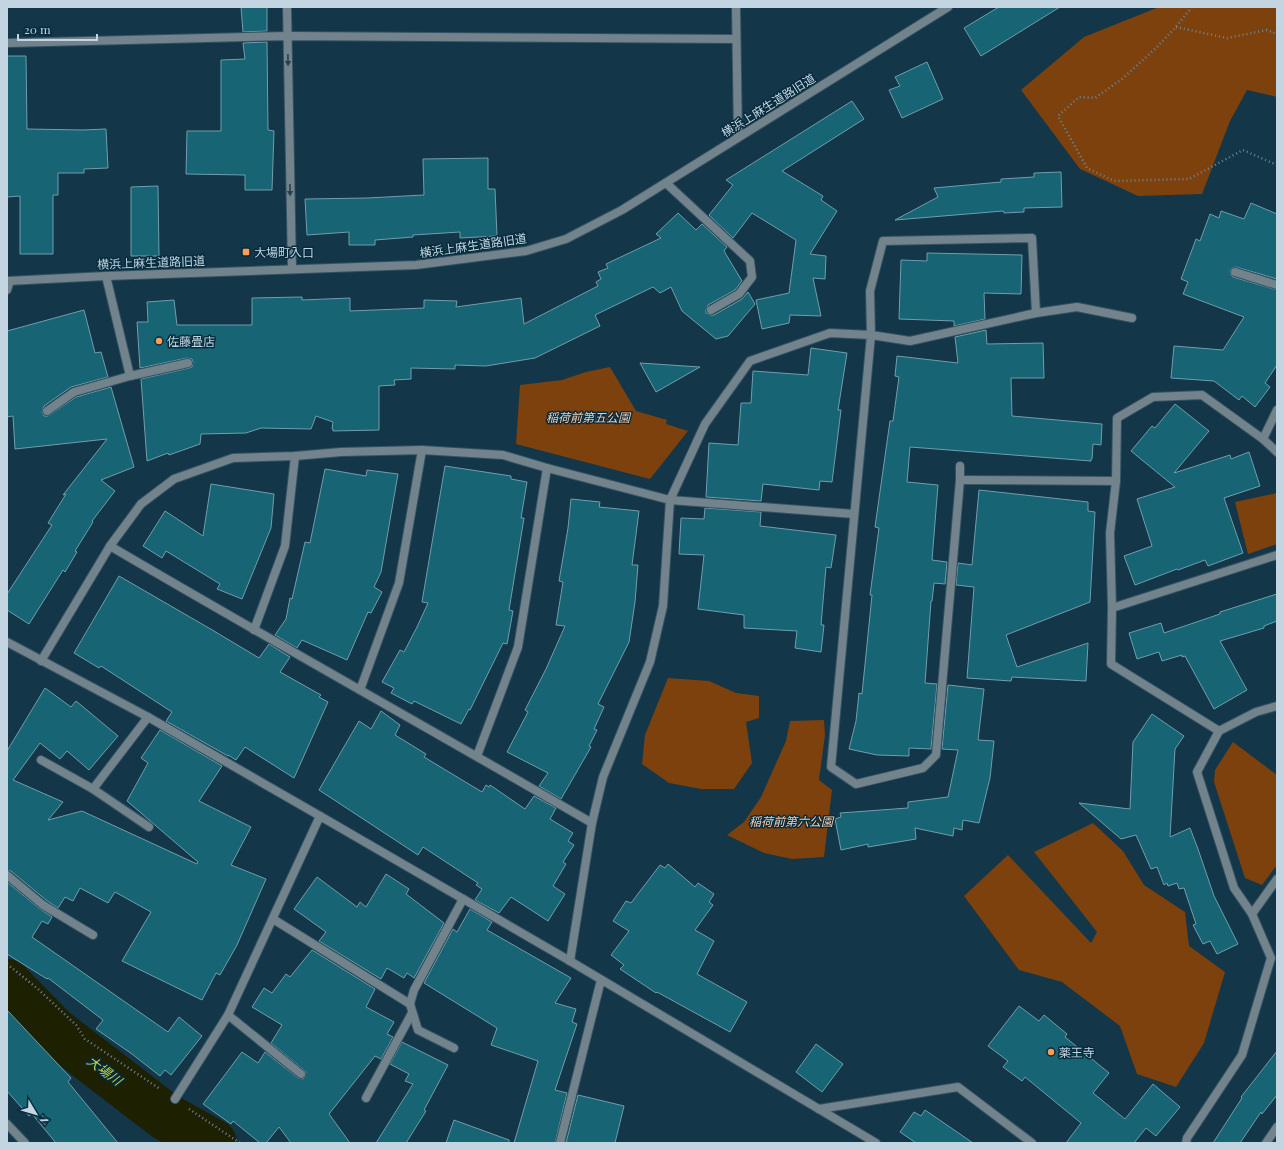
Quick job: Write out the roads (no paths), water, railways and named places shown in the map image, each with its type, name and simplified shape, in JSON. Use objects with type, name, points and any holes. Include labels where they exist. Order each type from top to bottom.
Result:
[{"type":"street","points":[[287,7],[292,269]]},
{"type":"street","points":[[736,7],[738,137]]},
{"type":"street","name":"横浜上麻生道路旧道","points":[[9,281],[416,265],[526,251],[566,238],[622,210],[948,7]]},
{"type":"street","points":[[7,43],[287,36],[736,39]]},
{"type":"street","points":[[666,182],[750,261],[752,277],[740,294],[711,310]]},
{"type":"street","points":[[960,466],[936,754],[923,768],[856,784],[831,767],[871,335],[870,291],[883,241],[1032,238],[1036,313]]},
{"type":"street","points":[[1235,272],[1277,285]]},
{"type":"street","points":[[106,276],[130,376]]},
{"type":"street","points":[[7,290],[9,281]]},
{"type":"street","points":[[570,960],[592,823],[603,777],[650,662],[663,606],[670,500],[704,424],[750,361],[830,333],[871,335],[910,341],[1036,313],[1077,307],[1132,318]]},
{"type":"street","points":[[47,411],[74,392],[130,376],[188,363]]},
{"type":"street","points":[[1219,731],[1111,664],[1112,608],[1110,533],[1116,481],[1116,418],[1153,397],[1202,395],[1263,439],[1277,452]]},
{"type":"street","points":[[1263,439],[1277,410]]},
{"type":"street","points":[[41,661],[110,546],[140,504],[174,479],[233,458],[295,456],[341,452],[422,450],[503,455],[670,500],[854,514]]},
{"type":"street","points":[[360,690],[399,583],[422,450]]},
{"type":"street","points":[[254,630],[285,546],[295,456]]},
{"type":"street","points":[[477,756],[518,646],[547,468]]},
{"type":"street","points":[[960,480],[1116,481]]},
{"type":"street","points":[[110,546],[592,823]]},
{"type":"street","points":[[1112,608],[1277,555]]},
{"type":"street","points":[[7,642],[148,717],[570,960],[601,980],[876,1143]]},
{"type":"street","points":[[1186,1143],[1187,1138],[1242,1055],[1271,958],[1252,914],[1234,888],[1197,772],[1219,731],[1256,712],[1277,706]]},
{"type":"street","points":[[93,789],[148,717]]},
{"type":"street","points":[[41,760],[93,789],[149,827]]},
{"type":"street","points":[[175,1099],[228,1015],[320,816]]},
{"type":"street","points":[[7,875],[43,905],[93,935]]},
{"type":"street","points":[[1252,914],[1277,879]]},
{"type":"street","points":[[454,1048],[418,1030],[410,1004],[414,990],[462,899]]},
{"type":"street","points":[[273,919],[410,1004]]},
{"type":"street","points":[[560,1143],[601,980]]},
{"type":"street","points":[[366,1098],[412,1013]]},
{"type":"street","points":[[228,1015],[301,1074]]},
{"type":"street","points":[[819,1109],[958,1087],[1032,1143]]},
{"type":"street","points":[[7,1124],[25,1143]]},
{"type":"street","points":[[1266,1143],[1277,1127]]},
{"type":"waterway","name":"大場川","points":[[7,983],[54,1031],[166,1117],[213,1143]]},
{"type":"place","name":"大場町入口","points":[[246,252]]},
{"type":"place","name":"佐藤畳店","points":[[159,341]]},
{"type":"place","name":"薬王寺","points":[[1051,1052]]},
{"type":"park label","name":"稲荷前第五公園","points":[[588,417]]},
{"type":"park label","name":"稲荷前第六公園","points":[[791,821]]}]
